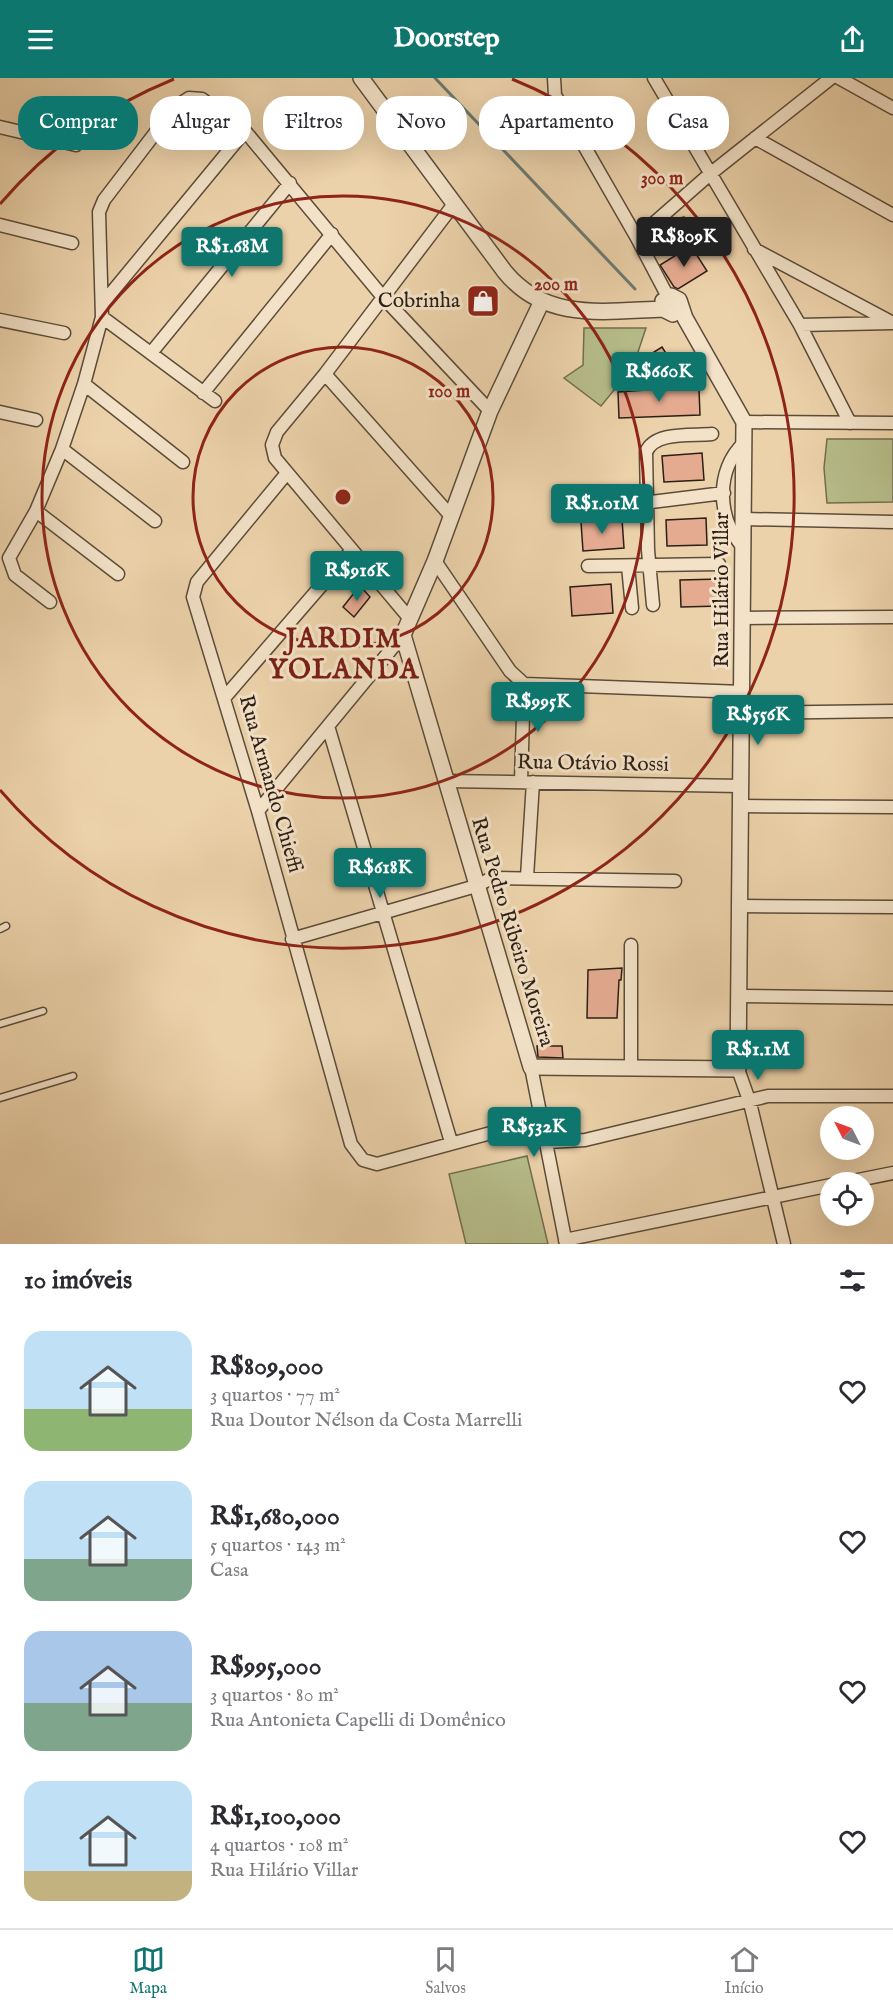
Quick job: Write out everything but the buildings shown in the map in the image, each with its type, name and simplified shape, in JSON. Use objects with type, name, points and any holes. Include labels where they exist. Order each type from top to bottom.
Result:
[{"type":"street","points":[[361,78],[515,284],[541,303],[593,311],[665,303],[637,238],[555,94],[554,78]]},
{"type":"street","points":[[654,78],[800,325],[850,423]]},
{"type":"street","points":[[637,238],[710,174],[831,78]]},
{"type":"street","points":[[838,78],[893,108]]},
{"type":"street","points":[[0,127],[18,131]]},
{"type":"street","points":[[251,138],[382,296],[490,411]]},
{"type":"street","points":[[755,138],[893,215]]},
{"type":"street","points":[[50,603],[15,575],[9,565],[12,551],[36,511],[62,449],[84,384],[102,317],[99,212],[104,200],[150,140]]},
{"type":"street","points":[[103,303],[229,150]]},
{"type":"street","points":[[151,353],[290,183]]},
{"type":"street","points":[[410,619],[275,458],[272,445],[278,432],[454,204]]},
{"type":"street","points":[[0,225],[72,243]]},
{"type":"street","points":[[203,393],[332,234]]},
{"type":"street","points":[[753,248],[893,323]]},
{"type":"street","points":[[258,811],[403,635],[435,561],[490,411],[541,303]]},
{"type":"street","name":"Rua Hilário Villar","points":[[665,303],[670,314],[680,309],[744,422],[738,1069],[750,1103],[784,1244]]},
{"type":"street","points":[[102,317],[215,401]]},
{"type":"street","points":[[0,320],[64,333]]},
{"type":"street","points":[[800,325],[893,323]]},
{"type":"street","points":[[325,374],[450,515]]},
{"type":"street","points":[[84,384],[183,462]]},
{"type":"street","points":[[0,412],[36,420]]},
{"type":"street","points":[[744,422],[893,423]]},
{"type":"street","points":[[653,605],[649,566],[646,452],[650,444],[658,439],[711,434]]},
{"type":"street","points":[[743,547],[727,525],[724,493],[727,464],[744,443]]},
{"type":"street","points":[[62,449],[155,521]]},
{"type":"street","name":"Rua Armando Chieffi","points":[[287,473],[197,582],[193,597],[258,811],[351,1144],[363,1160],[377,1164],[452,1142]]},
{"type":"street","points":[[595,509],[724,493]]},
{"type":"street","points":[[36,511],[118,574]]},
{"type":"street","points":[[744,519],[893,522]]},
{"type":"street","points":[[225,697],[352,550]]},
{"type":"street","points":[[435,561],[498,654],[524,684],[527,782],[526,877]]},
{"type":"street","points":[[588,566],[719,564]]},
{"type":"street","points":[[628,566],[632,608]]},
{"type":"street","points":[[743,618],[893,617]]},
{"type":"street","name":"Rua Pedro Ribeiro Moreira","points":[[403,635],[531,1067],[565,1242]]},
{"type":"street","points":[[524,684],[743,692]]},
{"type":"street","points":[[742,713],[893,711]]},
{"type":"street","points":[[328,726],[452,1142],[542,1119]]},
{"type":"street","name":"Rua Otávio Rossi","points":[[445,781],[741,786]]},
{"type":"street","points":[[741,806],[893,807]]},
{"type":"street","points":[[292,939],[476,886],[492,878],[675,881]]},
{"type":"street","points":[[740,906],[893,907]]},
{"type":"street","points":[[631,945],[631,1067]]},
{"type":"street","points":[[739,996],[893,998]]},
{"type":"street","points":[[531,1067],[738,1069]]},
{"type":"street","points":[[547,1142],[585,1140],[750,1103],[768,1096],[893,1096]]},
{"type":"street","points":[[874,1177],[893,1173]]},
{"type":"street","points":[[565,1242],[820,1187]]},
{"type":"lane","points":[[0,1024],[43,1011]]},
{"type":"lane","points":[[0,1098],[73,1076]]},
{"type":"green space","points":[[584,328],[646,328],[633,367],[601,406],[564,378],[583,365]]},
{"type":"green space","points":[[827,439],[893,439],[893,502],[827,503],[824,468]]},
{"type":"green space","points":[[527,1156],[548,1244],[466,1244],[449,1174]]},
{"type":"waterway","points":[[435,78],[635,289]]},
{"type":"place","name":"Cobrinha","points":[[483,301]]},
{"type":"district","name":"JARDIM YOLANDA","points":[[344,656]]}]
